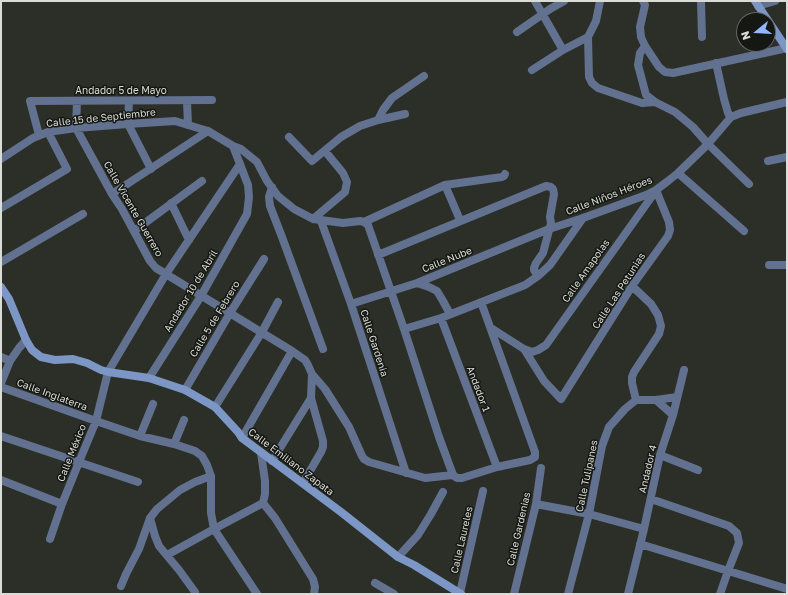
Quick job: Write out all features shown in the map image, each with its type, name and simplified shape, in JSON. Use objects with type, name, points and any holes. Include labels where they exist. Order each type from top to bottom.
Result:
[{"type":"street","points":[[535,1],[563,50]]},
{"type":"street","points":[[516,32],[564,1]]},
{"type":"street","points":[[600,1],[596,21],[588,37],[588,77],[592,84],[598,88],[642,103],[655,102]]},
{"type":"street","points":[[643,1],[645,5],[640,27],[641,37],[645,46],[659,67],[665,72],[673,73],[787,48],[757,4],[775,1]]},
{"type":"street","points":[[701,1],[702,38]]},
{"type":"street","points":[[532,70],[563,50],[588,37]]},
{"type":"street","points":[[645,46],[640,53],[638,65],[646,96],[675,112],[694,127],[708,144],[749,184]]},
{"type":"street","points":[[716,63],[728,113],[731,117],[741,113],[787,102]]},
{"type":"street","points":[[378,120],[392,98],[424,76]]},
{"type":"street","name":"Andador 5 de Mayo","points":[[39,135],[30,101],[212,100]]},
{"type":"street","points":[[76,128],[78,101]]},
{"type":"street","points":[[129,101],[128,124],[151,169]]},
{"type":"street","points":[[188,101],[188,125]]},
{"type":"street","points":[[288,137],[312,161],[341,137],[360,126],[405,114]]},
{"type":"street","name":"Calle Niños Héroes","points":[[549,230],[656,190],[678,173],[708,144],[731,117]]},
{"type":"street","name":"Calle 15 de Septiembre","points":[[1,159],[33,138],[48,132],[76,128],[176,121],[208,131],[241,149],[257,162],[278,196],[294,209],[317,220]]},
{"type":"street","name":"Calle Vicente Guerrero","points":[[76,128],[150,261],[156,268],[262,332],[305,360],[312,374],[324,389],[349,427],[362,456],[369,462],[426,478],[453,475],[457,478],[462,478],[497,467],[530,460],[535,457],[535,452],[491,328]]},
{"type":"street","points":[[112,194],[208,131]]},
{"type":"street","points":[[1,208],[67,169],[48,132]]},
{"type":"street","points":[[233,146],[240,164]]},
{"type":"street","points":[[317,220],[345,192],[347,182],[343,173],[325,151]]},
{"type":"street","points":[[768,161],[787,157]]},
{"type":"street","name":"Andador 10 de Abril","points":[[150,378],[201,296],[247,214],[249,197],[248,185],[240,164]]},
{"type":"street","name":"Calle México","points":[[50,539],[62,504],[96,421],[108,372],[166,274],[240,164]]},
{"type":"street","points":[[678,173],[744,231]]},
{"type":"street","points":[[317,220],[343,224],[360,221],[364,222],[445,185],[502,177],[505,174]]},
{"type":"street","points":[[134,231],[202,181]]},
{"type":"street","points":[[445,185],[460,220]]},
{"type":"street","points":[[378,255],[460,220],[546,186],[553,189],[554,194],[550,217],[551,223],[543,253],[534,268],[538,276]]},
{"type":"street","points":[[272,187],[269,197],[270,206],[324,349]]},
{"type":"street","name":"Calle Las Petunias","points":[[524,349],[544,381],[561,399],[632,286],[668,236],[670,230],[669,222],[656,190]]},
{"type":"street","name":"Calle Amapolas","points":[[524,349],[532,352],[546,345],[656,190]]},
{"type":"street","points":[[171,203],[189,240]]},
{"type":"street","points":[[1,262],[83,214]]},
{"type":"street","points":[[404,329],[441,318],[525,285],[550,265],[583,218]]},
{"type":"street","name":"Calle Gardenia","points":[[317,220],[351,304],[406,473]]},
{"type":"street","points":[[364,222],[368,225],[453,475]]},
{"type":"street","name":"Calle Nube","points":[[351,304],[417,282],[549,230]]},
{"type":"street","name":"Calle 5 de Febrero","points":[[185,390],[230,313],[264,259]]},
{"type":"street","points":[[769,264],[787,265]]},
{"type":"street","points":[[417,282],[437,291],[450,314]]},
{"type":"street","points":[[632,286],[651,304],[658,316],[661,326],[659,334],[632,377],[636,400],[656,400],[677,397]]},
{"type":"street","name":"Calle Emiliano Zapata","points":[[1,287],[9,299],[26,340],[32,350],[41,357],[55,360],[72,359],[87,363],[108,372],[150,378],[185,390],[215,407],[242,438],[260,453],[303,483],[398,556],[456,592]]},
{"type":"street","points":[[215,407],[262,332],[278,302]]},
{"type":"street","points":[[481,302],[491,328],[524,349]]},
{"type":"street","name":"Andador 1","points":[[441,318],[497,467]]},
{"type":"street","points":[[1,383],[10,361],[26,340]]},
{"type":"street","points":[[242,438],[292,351]]},
{"type":"street","points":[[1,357],[10,361]]},
{"type":"street","name":"Andador 4","points":[[644,529],[660,455],[673,415],[684,370]]},
{"type":"street","points":[[303,483],[323,447],[323,441],[311,398],[312,374]]},
{"type":"street","name":"Calle Inglaterra","points":[[1,387],[140,436],[196,451],[202,456],[211,476]]},
{"type":"street","points":[[272,461],[311,398]]},
{"type":"street","name":"Calle Tulipanes","points":[[568,594],[589,514],[602,446],[609,427],[625,409],[636,400]]},
{"type":"street","points":[[656,400],[673,415]]},
{"type":"street","points":[[140,436],[153,404]]},
{"type":"street","points":[[174,444],[184,420]]},
{"type":"street","points":[[1,436],[138,482]]},
{"type":"street","points":[[167,555],[263,503],[265,481],[260,453]]},
{"type":"street","points":[[660,455],[698,470]]},
{"type":"street","name":"Calle Gardenias","points":[[514,594],[536,504],[541,468]]},
{"type":"street","points":[[121,586],[139,549],[150,518],[157,509],[180,490],[211,476],[211,513],[214,529],[256,594]]},
{"type":"street","points":[[1,480],[62,504]]},
{"type":"street","name":"Calle Laureles","points":[[456,592],[483,491]]},
{"type":"street","points":[[398,556],[418,535],[443,492]]},
{"type":"street","points":[[651,499],[729,526],[737,533],[739,543],[720,594]]},
{"type":"street","points":[[263,503],[275,518],[313,578],[315,587],[314,594]]},
{"type":"street","points":[[536,504],[589,514],[644,529],[628,594]]},
{"type":"street","points":[[150,518],[154,536],[159,546],[195,592]]},
{"type":"street","points":[[640,544],[787,589]]},
{"type":"street","points":[[375,583],[394,594]]}]
